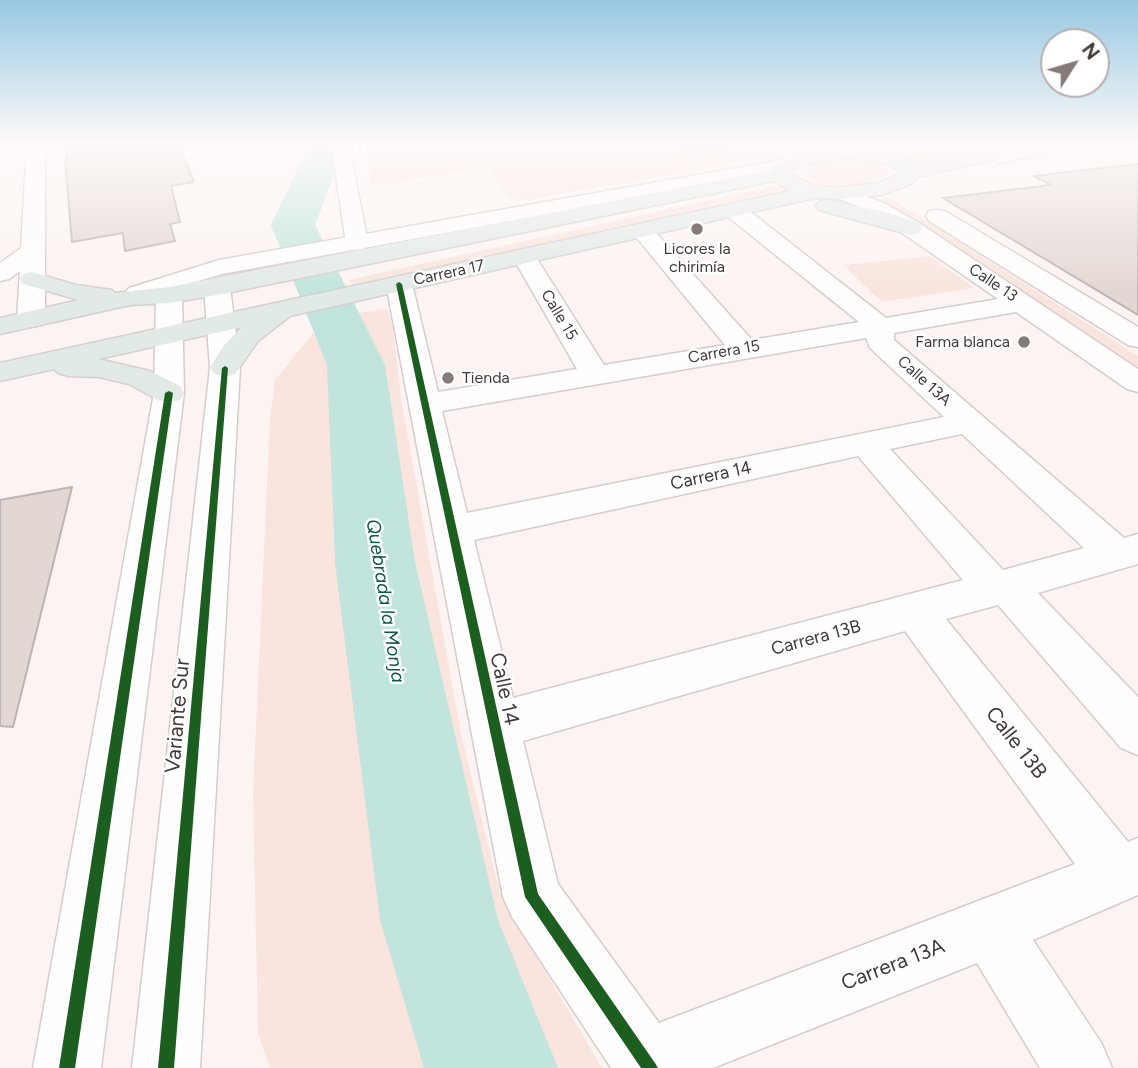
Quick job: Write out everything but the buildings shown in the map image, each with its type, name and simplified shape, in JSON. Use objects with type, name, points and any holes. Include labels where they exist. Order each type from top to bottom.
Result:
[{"type":"main road","name":"Carrera 17","points":[[0,326],[130,296],[169,295],[217,287],[272,267],[348,250],[651,193]]},
{"type":"main road","name":"Carrera 17","points":[[0,372],[170,334],[223,345],[292,307],[643,232],[811,193]]},
{"type":"main road","points":[[838,193],[908,196]]},
{"type":"main road","points":[[746,208],[831,206],[877,216],[916,193]]},
{"type":"main road","points":[[32,279],[73,292],[130,296]]},
{"type":"main road","points":[[223,345],[234,351],[248,335],[292,307]]},
{"type":"main road","points":[[0,356],[24,336],[31,319]]},
{"type":"main road","points":[[0,372],[52,366],[99,368],[139,377],[169,393]]},
{"type":"street","points":[[31,319],[34,193]]},
{"type":"street","points":[[344,193],[348,250]]},
{"type":"street","name":"Calle 13","points":[[842,193],[879,208],[908,196]]},
{"type":"street","points":[[908,196],[917,193]]},
{"type":"street","name":"Calle 13","points":[[908,196],[1022,303],[1138,383]]},
{"type":"street","name":"Calle 13","points":[[908,196],[1138,339]]},
{"type":"street","name":"Calle 13A","points":[[746,208],[880,326],[880,342],[969,422],[1128,552]]},
{"type":"street","points":[[643,232],[744,349]]},
{"type":"street","points":[[0,274],[32,251]]},
{"type":"street","name":"Calle 15","points":[[524,256],[595,374]]},
{"type":"street","points":[[130,296],[193,274],[272,267]]},
{"type":"street","name":"Variante Sur","points":[[166,1068],[223,345],[217,287]]},
{"type":"street","name":"Calle 14","points":[[381,287],[426,404],[532,897],[649,1065]]},
{"type":"street","points":[[67,1068],[169,393],[169,295]]},
{"type":"street","name":"Carrera 15","points":[[426,404],[1022,303]]},
{"type":"street","name":"Carrera 14","points":[[453,530],[969,422]]},
{"type":"street","points":[[865,443],[1138,732]]},
{"type":"street","name":"Carrera 13B","points":[[494,726],[1128,552]]},
{"type":"street","name":"Calle 13B","points":[[914,611],[1128,870]]},
{"type":"street","name":"Carrera 13A","points":[[649,1065],[1128,870]]},
{"type":"street","points":[[990,928],[1078,1068]]},
{"type":"shaded area","points":[[507,193],[566,193],[515,202]]},
{"type":"shaded area","points":[[743,193],[775,193],[353,286],[349,280]]},
{"type":"shaded area","points":[[890,198],[1138,356],[1138,373],[874,200]]},
{"type":"shaded area","points":[[930,256],[974,288],[882,302],[843,265]]},
{"type":"shaded area","points":[[387,309],[392,322],[401,398],[461,734],[500,894],[602,1068],[270,1068],[258,1034],[253,793],[270,419],[275,380],[320,325],[349,314]]},
{"type":"waterway","name":"Quebrada la Monja","points":[[307,193],[293,225],[356,365],[375,562],[439,920],[491,1068]]},
{"type":"cycle path","points":[[399,284],[532,897],[650,1068]]},
{"type":"cycle path","points":[[166,1068],[225,368]]},
{"type":"cycle path","points":[[67,1068],[169,393]]},
{"type":"place","name":"Licores la chirimía","points":[[697,229]]},
{"type":"place","name":"Farma blanca","points":[[1024,342]]},
{"type":"place","name":"Tienda","points":[[448,378]]}]
